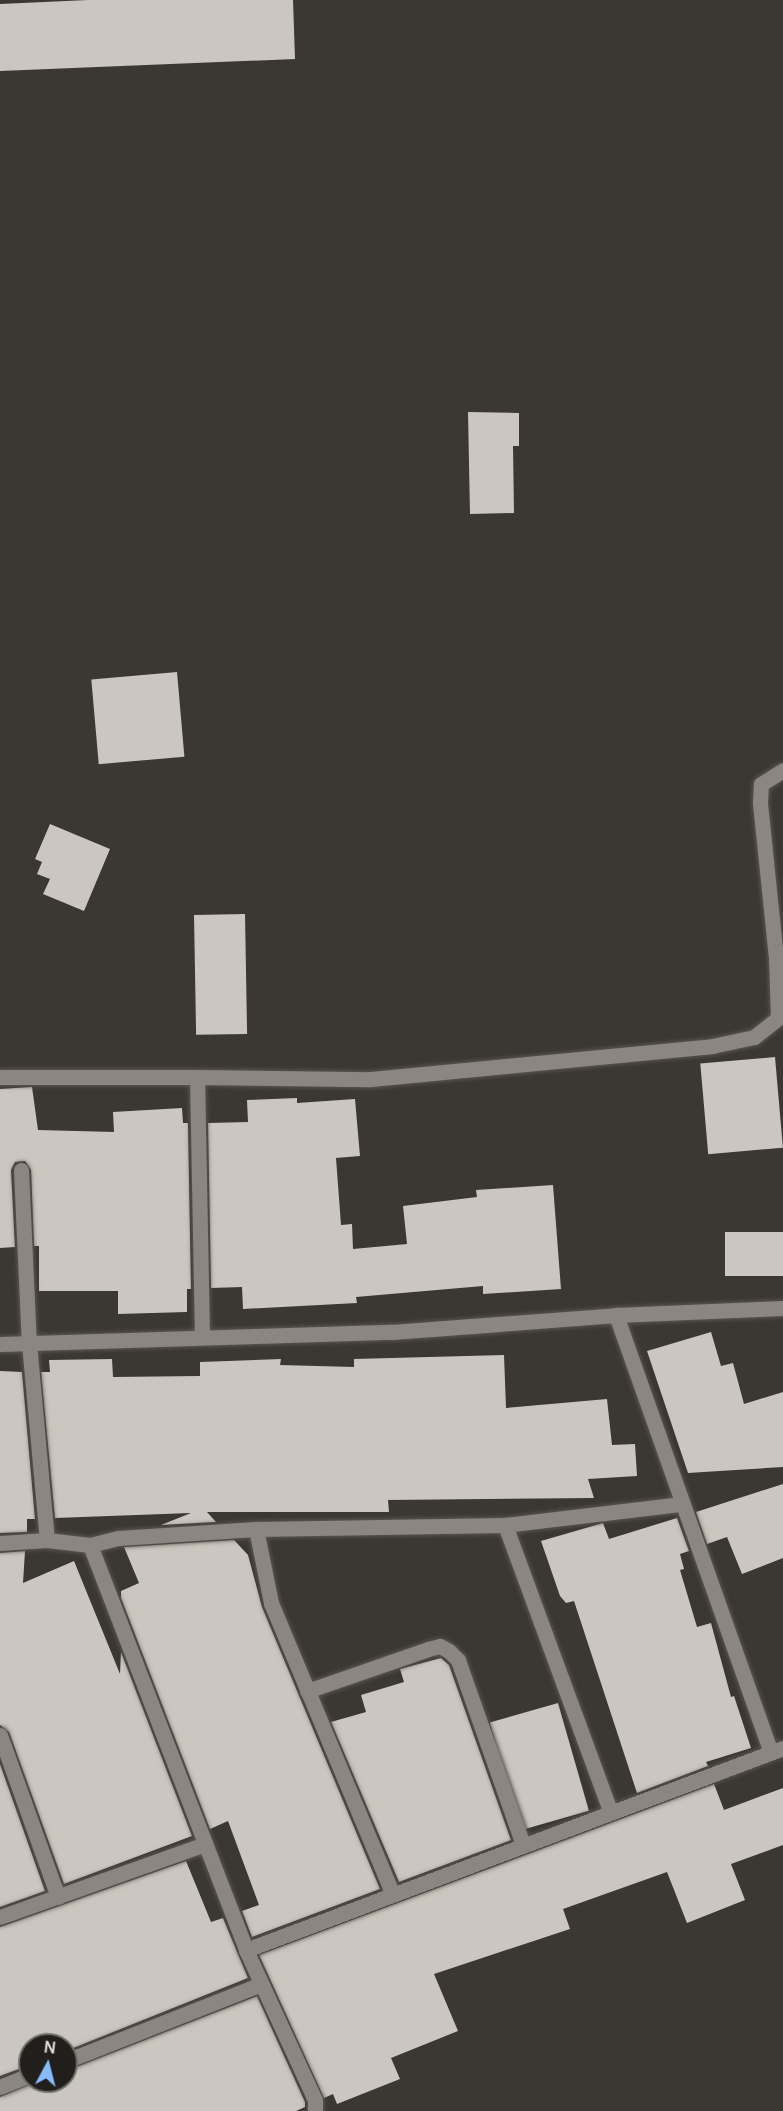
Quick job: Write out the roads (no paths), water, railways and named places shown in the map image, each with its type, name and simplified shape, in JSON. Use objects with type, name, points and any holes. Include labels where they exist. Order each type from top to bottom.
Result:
[{"type":"street","points":[[0,1077],[371,1078],[712,1046],[754,1037],[778,1018],[760,784],[783,770]]},
{"type":"street","points":[[197,1077],[202,1336]]},
{"type":"street","points":[[21,1170],[29,1343],[47,1540]]},
{"type":"street","points":[[0,1344],[202,1336],[392,1332],[616,1314],[783,1308]]},
{"type":"street","points":[[246,1950],[777,1749],[681,1504],[616,1314]]},
{"type":"street","points":[[0,1543],[47,1540],[90,1545],[119,1538],[256,1529],[505,1525],[681,1504]]},
{"type":"street","points":[[505,1525],[610,1812]]},
{"type":"street","points":[[256,1529],[271,1603],[393,1894]]},
{"type":"street","points":[[90,1545],[246,1950],[315,2100],[315,2111]]},
{"type":"street","points":[[307,1690],[428,1649],[440,1646],[448,1651],[458,1660],[522,1845]]},
{"type":"street","points":[[0,1735],[57,1897]]},
{"type":"street","points":[[0,1917],[205,1844]]},
{"type":"street","points":[[78,2056],[261,1984]]},
{"type":"street","points":[[0,2087],[18,2080]]}]
